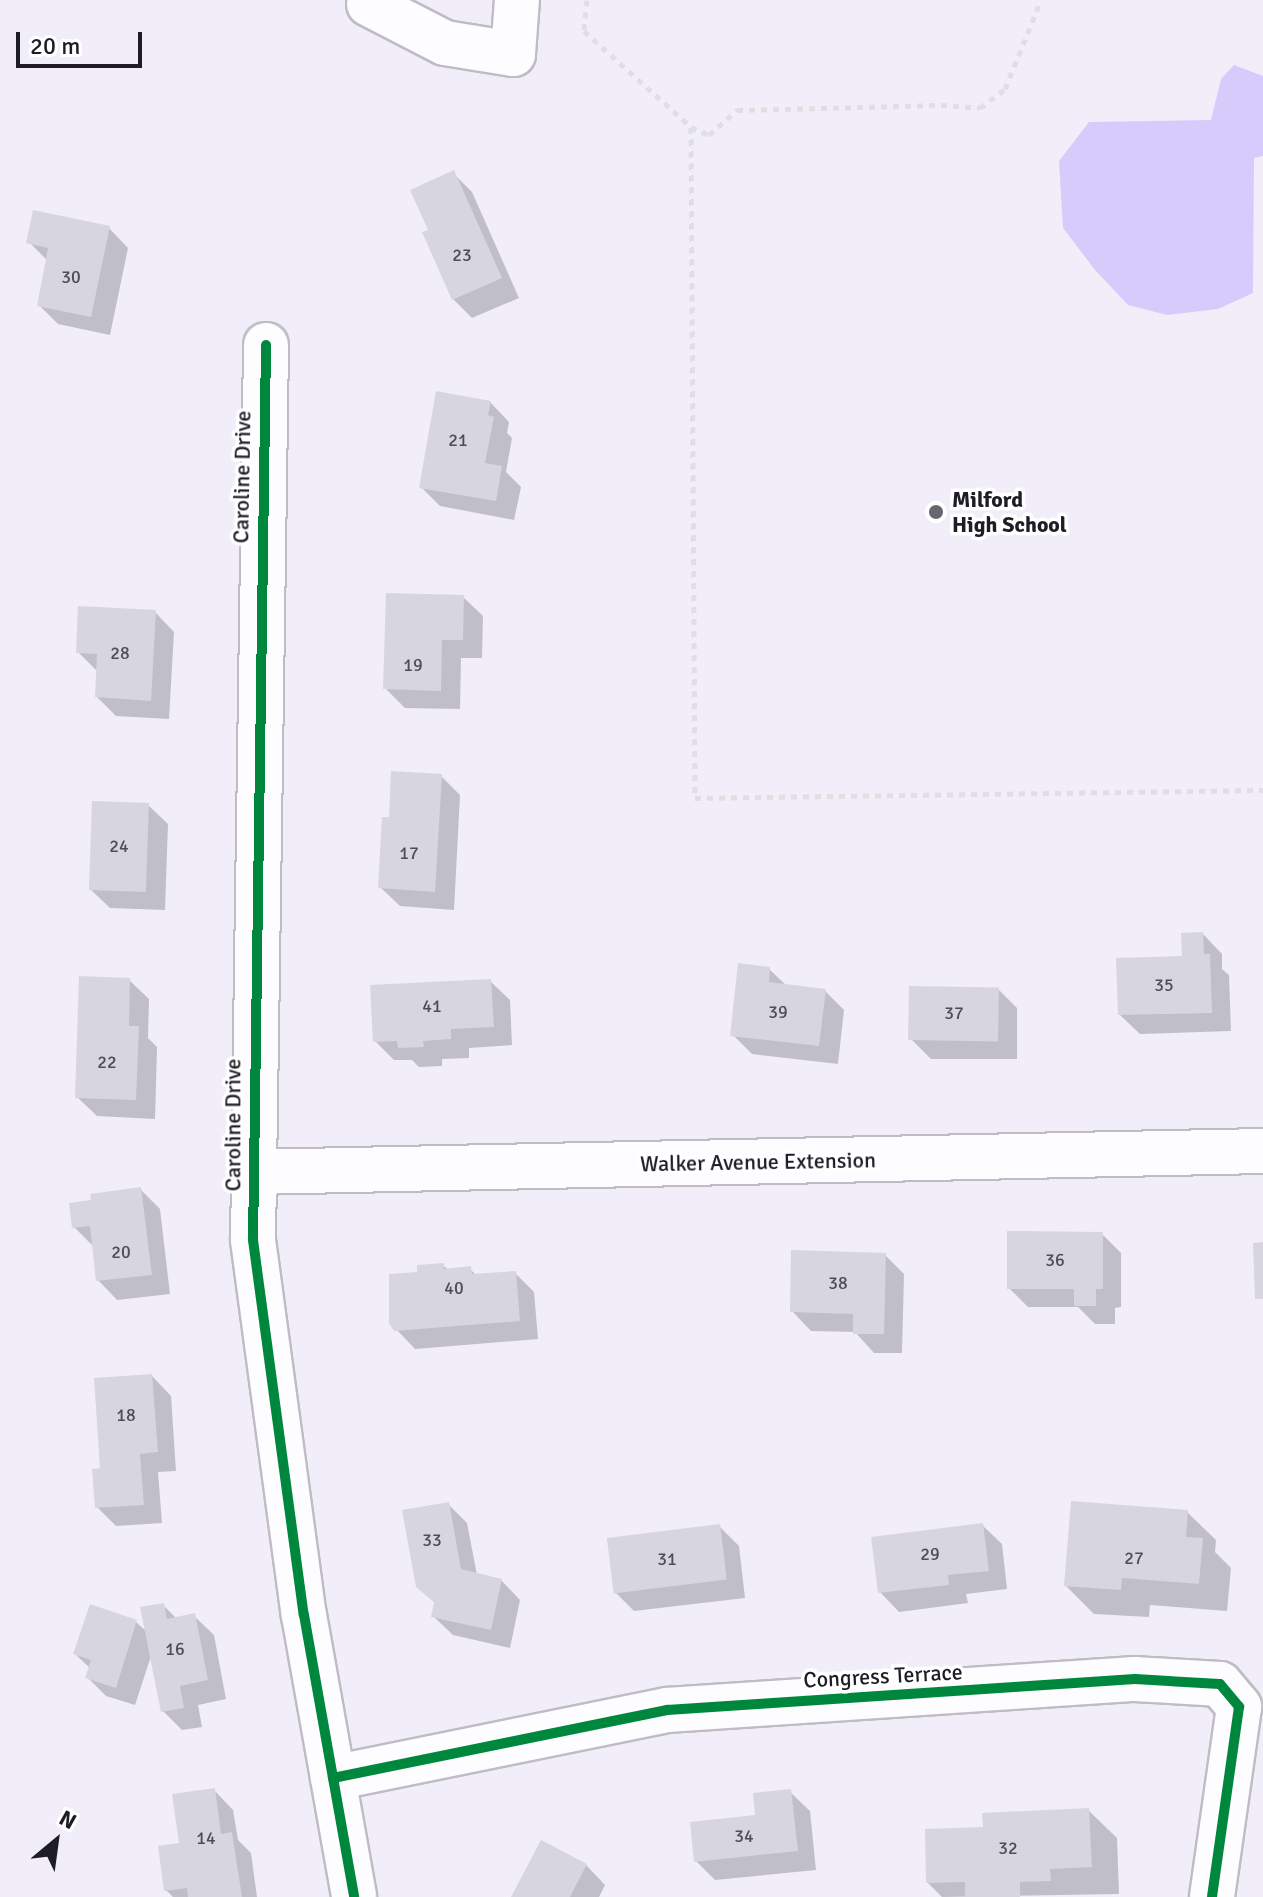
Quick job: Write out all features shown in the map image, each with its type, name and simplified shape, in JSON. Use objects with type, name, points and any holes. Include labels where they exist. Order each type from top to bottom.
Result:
[{"type":"street","points":[[361,1],[445,43],[513,54],[517,0]]},
{"type":"street","name":"Caroline Drive","points":[[266,345],[253,1240],[304,1615],[354,1897]]},
{"type":"street","name":"Walker Avenue Extension","points":[[253,1172],[1263,1151]]},
{"type":"street","name":"Congress Terrace","points":[[333,1778],[667,1710],[1135,1679],[1220,1684],[1239,1707],[1212,1897]]},
{"type":"path","points":[[587,0],[584,31],[691,127],[709,135],[737,110],[941,105],[980,108],[1005,89],[1041,0]]},
{"type":"path","points":[[691,127],[695,798],[1263,790]]},
{"type":"shaded area","points":[[1234,65],[1263,76],[1263,156],[1254,158],[1253,293],[1218,309],[1167,315],[1128,305],[1095,270],[1063,228],[1059,161],[1089,122],[1211,120],[1221,79]]},
{"type":"building","points":[[454,170],[502,278],[452,300],[422,232],[428,230],[410,190]]},
{"type":"building","points":[[33,210],[110,226],[91,317],[37,306],[48,248],[26,243]]},
{"type":"building","points":[[436,391],[491,401],[488,415],[494,417],[485,463],[502,466],[496,501],[419,488]]},
{"type":"building","points":[[386,593],[464,595],[463,640],[442,640],[441,691],[383,689]]},
{"type":"building","points":[[78,606],[156,610],[151,701],[95,697],[97,654],[76,653]]},
{"type":"building","points":[[391,771],[442,774],[435,892],[378,888],[382,817],[389,817]]},
{"type":"building","points":[[92,801],[149,803],[146,892],[89,890]]},
{"type":"building","points":[[1203,932],[1204,954],[1210,954],[1212,1013],[1118,1015],[1116,958],[1182,956],[1181,933]]},
{"type":"building","points":[[738,963],[770,967],[769,982],[826,989],[819,1046],[730,1036]]},
{"type":"building","points":[[79,976],[130,978],[129,1026],[139,1026],[136,1100],[75,1098]]},
{"type":"building","points":[[491,979],[494,1027],[451,1029],[451,1039],[423,1041],[424,1047],[398,1048],[397,1041],[373,1042],[370,985]]},
{"type":"building","points":[[909,986],[999,988],[998,1042],[908,1040]]},
{"type":"building","points":[[141,1187],[152,1275],[96,1281],[90,1226],[72,1228],[69,1203],[91,1200],[90,1194]]},
{"type":"building","points":[[1007,1231],[1103,1232],[1103,1289],[1096,1289],[1096,1306],[1074,1306],[1074,1289],[1007,1289]]},
{"type":"building","points":[[1263,1242],[1263,1299],[1255,1299],[1253,1243]]},
{"type":"building","points":[[791,1250],[886,1253],[884,1334],[853,1334],[853,1314],[790,1312]]},
{"type":"building","points":[[444,1263],[444,1269],[471,1266],[472,1274],[516,1271],[520,1321],[394,1331],[389,1323],[389,1274],[417,1272],[417,1265]]},
{"type":"building","points":[[152,1374],[158,1452],[140,1454],[144,1505],[95,1508],[92,1469],[100,1468],[94,1378]]},
{"type":"building","points":[[1071,1501],[1188,1510],[1186,1537],[1203,1538],[1199,1584],[1122,1578],[1121,1590],[1064,1586]]},
{"type":"building","points":[[449,1502],[461,1569],[502,1579],[491,1630],[431,1617],[434,1602],[416,1587],[402,1510]]},
{"type":"building","points":[[983,1523],[989,1571],[948,1575],[949,1585],[878,1593],[871,1537]]},
{"type":"building","points":[[720,1524],[727,1580],[614,1593],[607,1538]]},
{"type":"building","points":[[164,1603],[167,1619],[195,1613],[208,1680],[180,1686],[184,1708],[161,1712],[140,1607]]},
{"type":"building","points":[[90,1604],[137,1620],[116,1688],[85,1678],[91,1660],[73,1654]]},
{"type":"building","points":[[215,1788],[221,1834],[232,1832],[242,1897],[188,1897],[187,1888],[164,1891],[158,1846],[179,1843],[172,1794]]},
{"type":"building","points":[[791,1789],[798,1851],[694,1862],[690,1822],[755,1815],[753,1793]]},
{"type":"building","points":[[1089,1808],[1092,1867],[1050,1869],[1051,1881],[1020,1882],[1020,1897],[965,1897],[965,1882],[926,1883],[925,1829],[983,1827],[982,1813]]},
{"type":"building","points":[[541,1840],[587,1864],[570,1897],[511,1897]]},
{"type":"cycle path","points":[[266,345],[253,1240],[304,1615],[354,1897]]},
{"type":"cycle path","points":[[333,1778],[667,1710],[1135,1679],[1220,1684],[1239,1707],[1212,1897]]},
{"type":"place","name":"Milford High School","points":[[936,512]]}]
